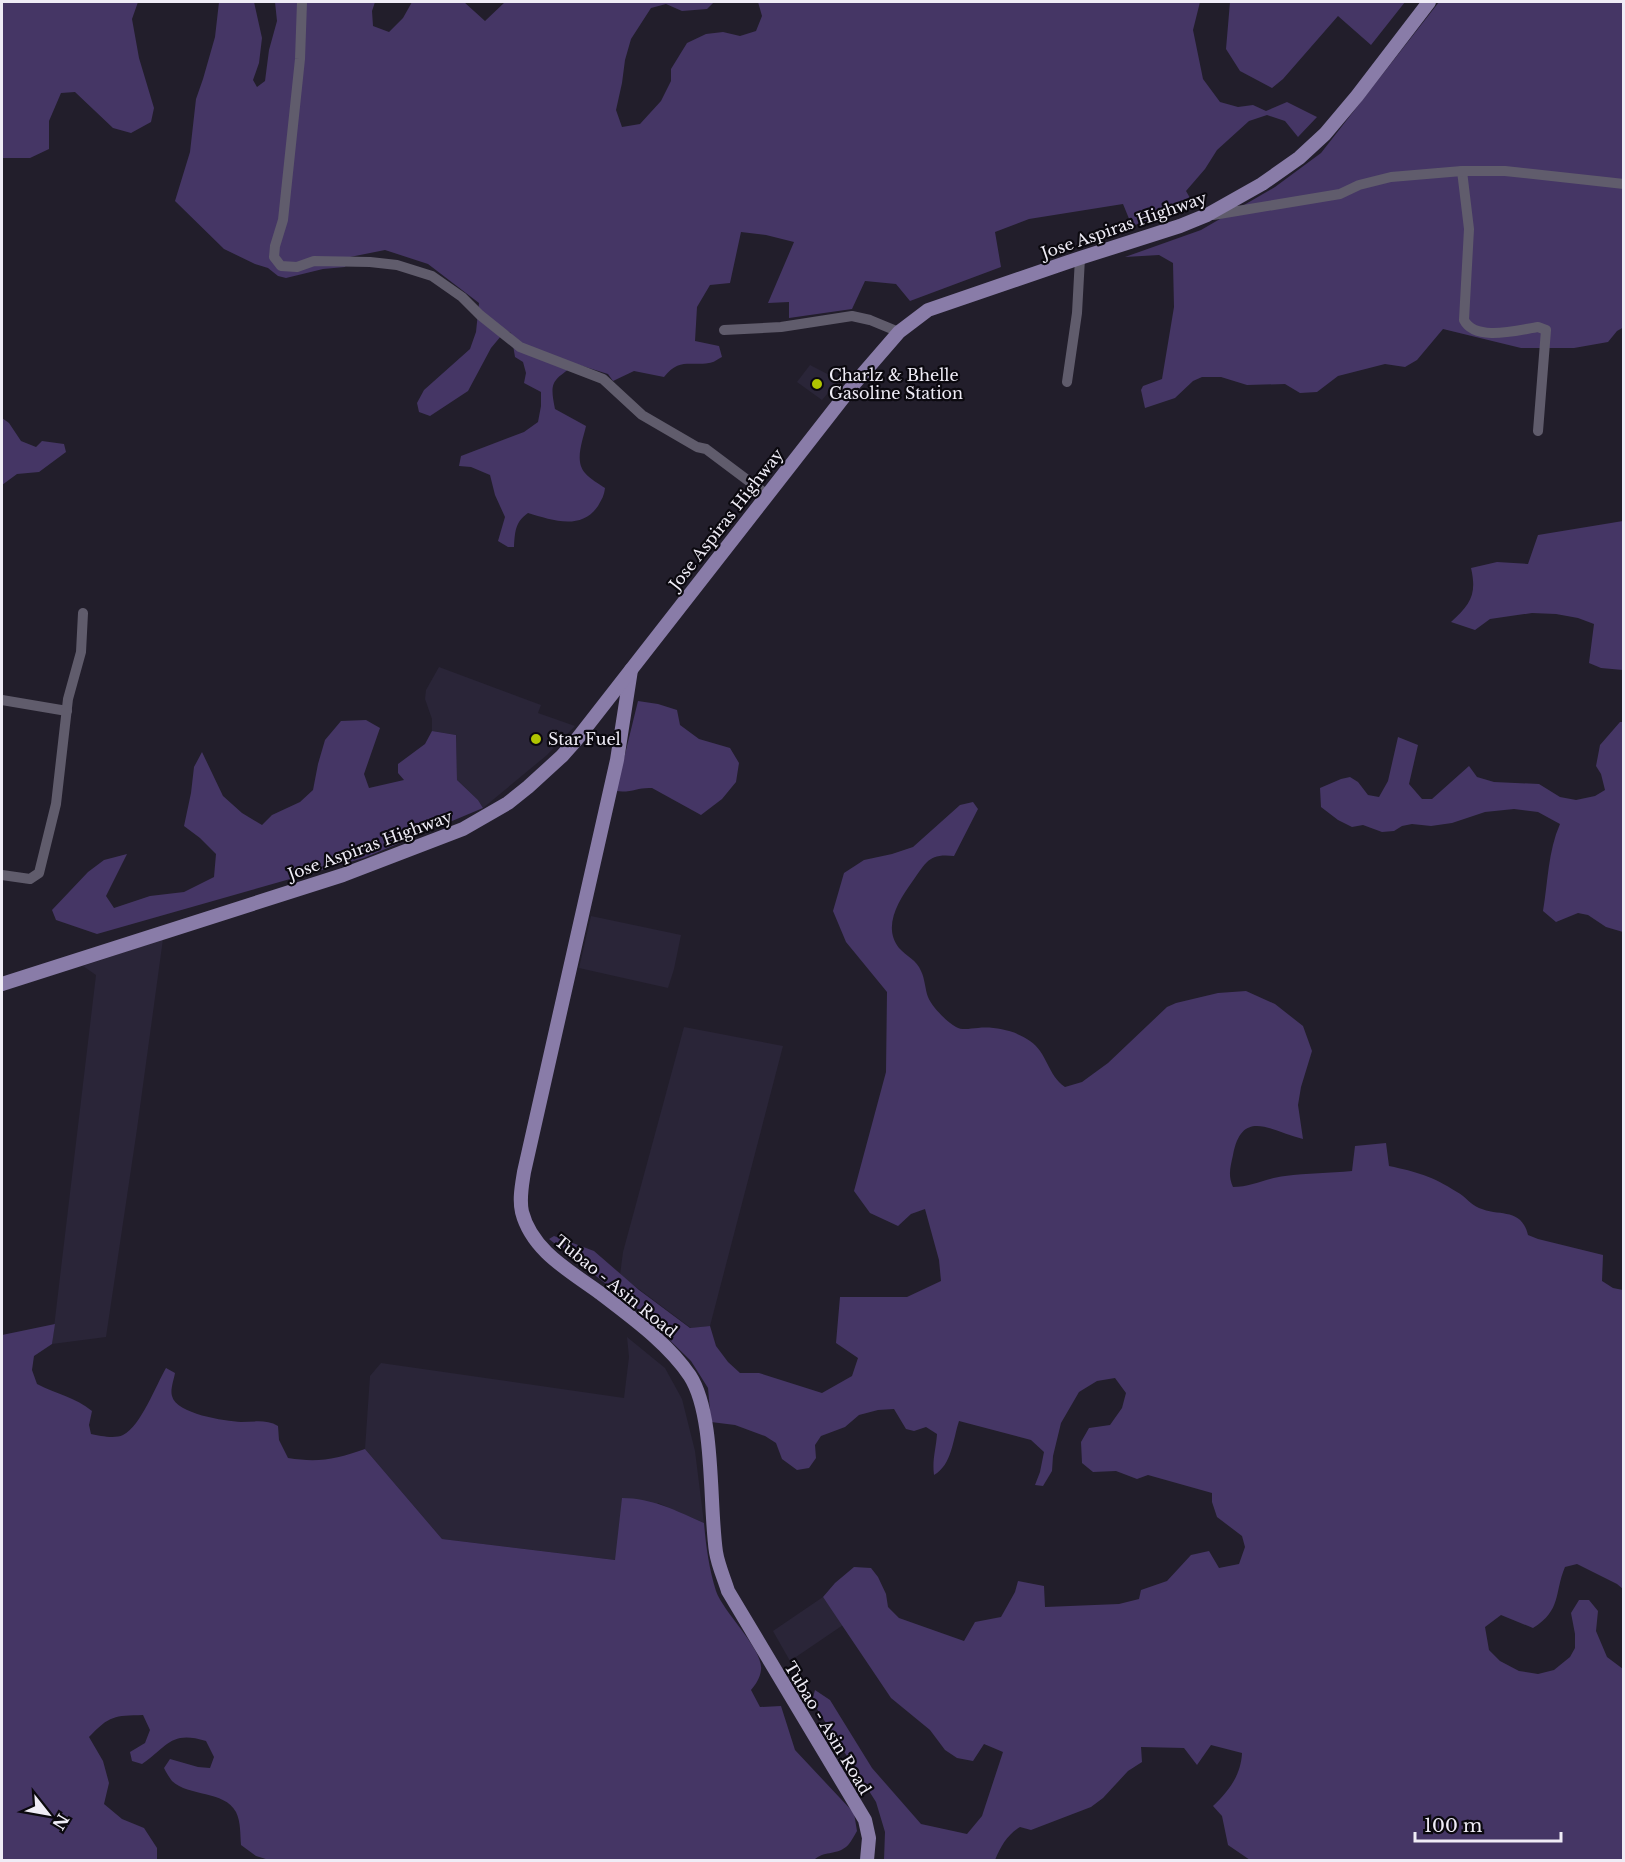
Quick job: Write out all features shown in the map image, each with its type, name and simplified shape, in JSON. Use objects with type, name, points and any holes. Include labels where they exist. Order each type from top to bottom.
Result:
[{"type":"main road","name":"Jose Aspiras Highway","points":[[2,984],[343,875],[463,830],[508,803],[549,770],[577,739],[766,494],[861,375],[899,332],[928,310],[1207,215],[1280,173],[1311,147],[1358,96],[1430,2]]},
{"type":"main road","name":"Tubao - Asin Road","points":[[632,668],[617,760],[524,1172],[521,1210],[536,1241],[549,1254],[629,1315],[668,1350],[691,1377],[703,1406],[717,1555],[728,1591],[864,1820],[869,1838],[867,1860]]},
{"type":"street","points":[[302,2],[300,59],[283,220],[275,246],[274,257],[277,263],[285,268],[297,267],[314,261],[370,262],[397,265],[432,276],[462,297],[480,315],[520,347],[603,379],[622,399],[651,421],[697,447],[706,449],[766,494]]},
{"type":"street","points":[[1462,171],[1469,229],[1464,320],[1472,329],[1485,333],[1538,327],[1546,330],[1538,430]]},
{"type":"street","points":[[1207,215],[1340,194],[1359,185],[1391,177],[1462,171],[1506,171],[1623,184]]},
{"type":"street","points":[[1067,382],[1077,312],[1080,258]]},
{"type":"street","points":[[724,330],[781,327],[852,316],[870,320],[899,332]]},
{"type":"street","points":[[2,874],[30,879],[39,873],[56,804],[69,692],[81,652],[83,613]]},
{"type":"street","points":[[2,700],[67,711]]},
{"type":"shaded area","points":[[2,2],[138,2],[132,19],[139,58],[154,108],[151,122],[131,133],[113,128],[75,92],[61,93],[49,121],[49,149],[30,158],[2,158]]},
{"type":"shaded area","points":[[219,2],[254,2],[262,38],[259,63],[253,80],[257,87],[265,81],[269,50],[277,21],[275,2],[375,2],[372,11],[373,26],[389,32],[403,18],[412,2],[464,2],[485,21],[505,2],[714,2],[707,9],[682,11],[666,4],[651,8],[631,39],[625,60],[616,110],[622,127],[640,124],[661,101],[671,81],[671,69],[687,43],[706,34],[723,32],[740,36],[756,31],[762,16],[758,2],[1200,2],[1193,30],[1203,79],[1220,102],[1238,107],[1253,105],[1266,111],[1287,102],[1317,117],[1298,137],[1285,121],[1267,115],[1249,121],[1217,150],[1205,169],[1186,191],[1194,205],[1132,226],[1123,204],[1029,219],[995,232],[1001,267],[910,301],[896,284],[865,281],[852,309],[789,318],[789,302],[768,303],[794,242],[741,232],[730,283],[710,285],[697,307],[695,341],[719,346],[722,357],[711,363],[680,365],[664,377],[634,371],[613,381],[608,374],[576,364],[555,382],[553,392],[555,409],[586,426],[580,450],[580,463],[587,475],[605,488],[604,493],[598,506],[583,519],[566,522],[528,513],[518,524],[514,547],[508,547],[498,541],[505,517],[495,495],[490,475],[471,467],[459,466],[461,456],[524,432],[538,422],[541,392],[524,383],[526,373],[523,362],[515,357],[511,333],[506,330],[491,348],[468,391],[430,416],[419,412],[417,403],[424,390],[470,349],[476,332],[479,303],[428,264],[385,250],[350,257],[345,267],[323,269],[286,278],[278,276],[268,268],[224,249],[175,201],[190,152],[196,99],[215,37]]},
{"type":"shaded area","points":[[1230,2],[1405,2],[1371,45],[1338,16],[1283,79],[1272,88],[1240,71],[1226,49]]},
{"type":"shaded area","points":[[1439,2],[1623,2],[1624,327],[1617,331],[1608,342],[1574,348],[1521,348],[1443,329],[1417,360],[1405,367],[1385,364],[1338,376],[1317,392],[1300,393],[1285,384],[1247,385],[1221,377],[1202,377],[1193,381],[1175,398],[1145,408],[1141,390],[1143,386],[1162,379],[1174,307],[1173,263],[1159,255],[1125,257],[1201,230],[1275,187],[1321,153]]},
{"type":"shaded area","points":[[810,365],[839,380],[822,400],[797,382]]},
{"type":"shaded area","points":[[2,418],[9,423],[21,441],[36,447],[42,441],[64,444],[66,452],[39,472],[17,474],[2,485]]},
{"type":"shaded area","points":[[1623,521],[1623,670],[1601,668],[1589,663],[1594,624],[1578,618],[1532,613],[1490,619],[1475,630],[1451,622],[1471,598],[1473,577],[1471,568],[1497,562],[1528,564],[1538,535]]},
{"type":"shaded area","points":[[439,667],[541,705],[538,713],[575,726],[547,755],[483,808],[457,780],[456,735],[432,731],[432,719],[425,699],[426,690]]},
{"type":"shaded area","points":[[638,701],[677,710],[680,725],[699,739],[730,748],[739,763],[736,782],[722,799],[701,815],[652,788],[616,791]]},
{"type":"shaded area","points":[[366,720],[380,728],[364,774],[369,788],[404,780],[398,773],[398,764],[425,744],[432,731],[456,735],[457,780],[483,808],[364,858],[97,934],[56,920],[52,910],[88,872],[104,860],[127,854],[106,896],[114,908],[150,896],[184,892],[214,877],[216,854],[184,826],[194,767],[202,752],[223,796],[242,813],[262,825],[272,815],[300,802],[313,790],[325,740],[341,721]]},
{"type":"shaded area","points":[[1620,722],[1624,722],[1623,932],[1606,927],[1588,915],[1578,913],[1556,922],[1543,911],[1551,856],[1560,824],[1538,812],[1514,809],[1485,812],[1452,823],[1431,826],[1412,824],[1394,831],[1382,832],[1363,825],[1352,827],[1321,807],[1320,788],[1350,777],[1358,782],[1368,795],[1379,797],[1388,781],[1398,737],[1418,745],[1409,784],[1422,799],[1432,799],[1469,766],[1477,777],[1494,782],[1539,784],[1560,797],[1576,800],[1595,796],[1605,790],[1601,774],[1596,766],[1600,745]]},
{"type":"shaded area","points":[[973,802],[978,809],[954,856],[938,856],[928,861],[902,897],[892,923],[894,940],[919,967],[930,1001],[952,1025],[961,1029],[998,1029],[1025,1037],[1040,1051],[1055,1077],[1065,1087],[1082,1082],[1108,1063],[1167,1007],[1218,993],[1246,991],[1275,1004],[1303,1026],[1312,1051],[1298,1105],[1303,1139],[1259,1126],[1243,1131],[1237,1140],[1231,1164],[1230,1175],[1233,1187],[1285,1176],[1352,1171],[1355,1146],[1386,1143],[1389,1166],[1432,1178],[1479,1208],[1509,1214],[1520,1220],[1528,1235],[1603,1255],[1602,1281],[1613,1288],[1623,1290],[1623,1589],[1577,1564],[1565,1567],[1553,1608],[1549,1615],[1533,1628],[1501,1615],[1485,1627],[1489,1650],[1500,1661],[1519,1671],[1538,1674],[1554,1670],[1570,1657],[1575,1648],[1571,1613],[1579,1600],[1589,1600],[1598,1611],[1596,1631],[1607,1657],[1623,1669],[1623,1860],[1250,1860],[1228,1845],[1222,1816],[1213,1806],[1233,1782],[1242,1753],[1211,1745],[1197,1765],[1184,1748],[1141,1747],[1142,1762],[1128,1771],[1103,1798],[1091,1807],[1031,1830],[1020,1827],[1005,1841],[995,1860],[884,1860],[885,1832],[876,1802],[812,1701],[815,1690],[830,1700],[872,1768],[921,1824],[967,1834],[982,1816],[1003,1752],[984,1744],[973,1761],[957,1758],[945,1750],[930,1730],[891,1698],[823,1597],[835,1583],[854,1567],[871,1568],[886,1594],[888,1607],[899,1618],[964,1641],[975,1622],[1001,1617],[1015,1592],[1018,1581],[1044,1586],[1045,1607],[1119,1604],[1139,1599],[1141,1590],[1167,1581],[1191,1555],[1209,1551],[1219,1568],[1239,1564],[1245,1547],[1242,1536],[1217,1517],[1212,1502],[1212,1493],[1148,1475],[1137,1479],[1116,1471],[1093,1472],[1082,1463],[1081,1442],[1089,1428],[1110,1425],[1122,1408],[1126,1393],[1115,1378],[1097,1381],[1079,1392],[1061,1423],[1052,1471],[1043,1486],[1035,1485],[1044,1452],[1031,1440],[959,1421],[945,1465],[934,1475],[937,1434],[926,1427],[914,1431],[906,1429],[894,1409],[859,1415],[845,1427],[821,1436],[815,1445],[816,1458],[809,1468],[797,1470],[782,1459],[776,1443],[765,1436],[735,1425],[711,1422],[708,1388],[691,1361],[639,1310],[549,1239],[554,1236],[594,1251],[639,1290],[690,1328],[710,1326],[716,1346],[740,1373],[759,1373],[822,1393],[852,1376],[858,1358],[836,1343],[840,1297],[907,1297],[941,1281],[939,1260],[925,1209],[911,1214],[898,1226],[870,1213],[854,1191],[886,1072],[887,992],[846,942],[833,911],[844,873],[864,860],[913,847],[960,805]]},
{"type":"shaded area","points":[[591,916],[681,935],[668,988],[579,968]]},
{"type":"shaded area","points":[[163,939],[106,1337],[52,1344],[96,975],[83,966]]},
{"type":"shaded area","points":[[684,1027],[783,1046],[710,1326],[691,1328],[620,1275],[623,1252]]},
{"type":"shaded area","points":[[55,1324],[52,1344],[34,1356],[32,1370],[37,1384],[72,1399],[92,1411],[89,1425],[91,1434],[116,1437],[130,1430],[142,1414],[166,1368],[175,1373],[172,1396],[182,1408],[224,1420],[264,1422],[278,1426],[279,1440],[288,1458],[327,1459],[365,1449],[442,1539],[615,1560],[622,1498],[654,1503],[704,1523],[711,1574],[716,1591],[750,1642],[760,1662],[760,1676],[751,1690],[760,1707],[781,1706],[795,1750],[854,1813],[857,1831],[852,1840],[842,1849],[821,1855],[814,1860],[269,1860],[256,1856],[241,1845],[239,1820],[231,1805],[215,1797],[179,1786],[172,1781],[165,1770],[170,1759],[210,1768],[214,1757],[206,1741],[185,1737],[177,1739],[164,1746],[142,1764],[132,1761],[130,1752],[145,1743],[150,1730],[143,1715],[113,1718],[102,1724],[89,1737],[103,1761],[109,1783],[104,1804],[122,1819],[144,1828],[157,1848],[157,1860],[2,1860],[2,1335]]},
{"type":"shaded area","points":[[627,1337],[665,1368],[682,1399],[695,1451],[704,1523],[658,1503],[615,1560],[442,1539],[365,1449],[370,1376],[381,1363],[624,1398],[629,1357]]},
{"type":"shaded area","points":[[823,1597],[843,1625],[790,1661],[773,1631]]},
{"type":"place","name":"Charlz & Bhelle Gasoline Station","points":[[817,384]]},
{"type":"place","name":"Star Fuel","points":[[536,739]]}]
